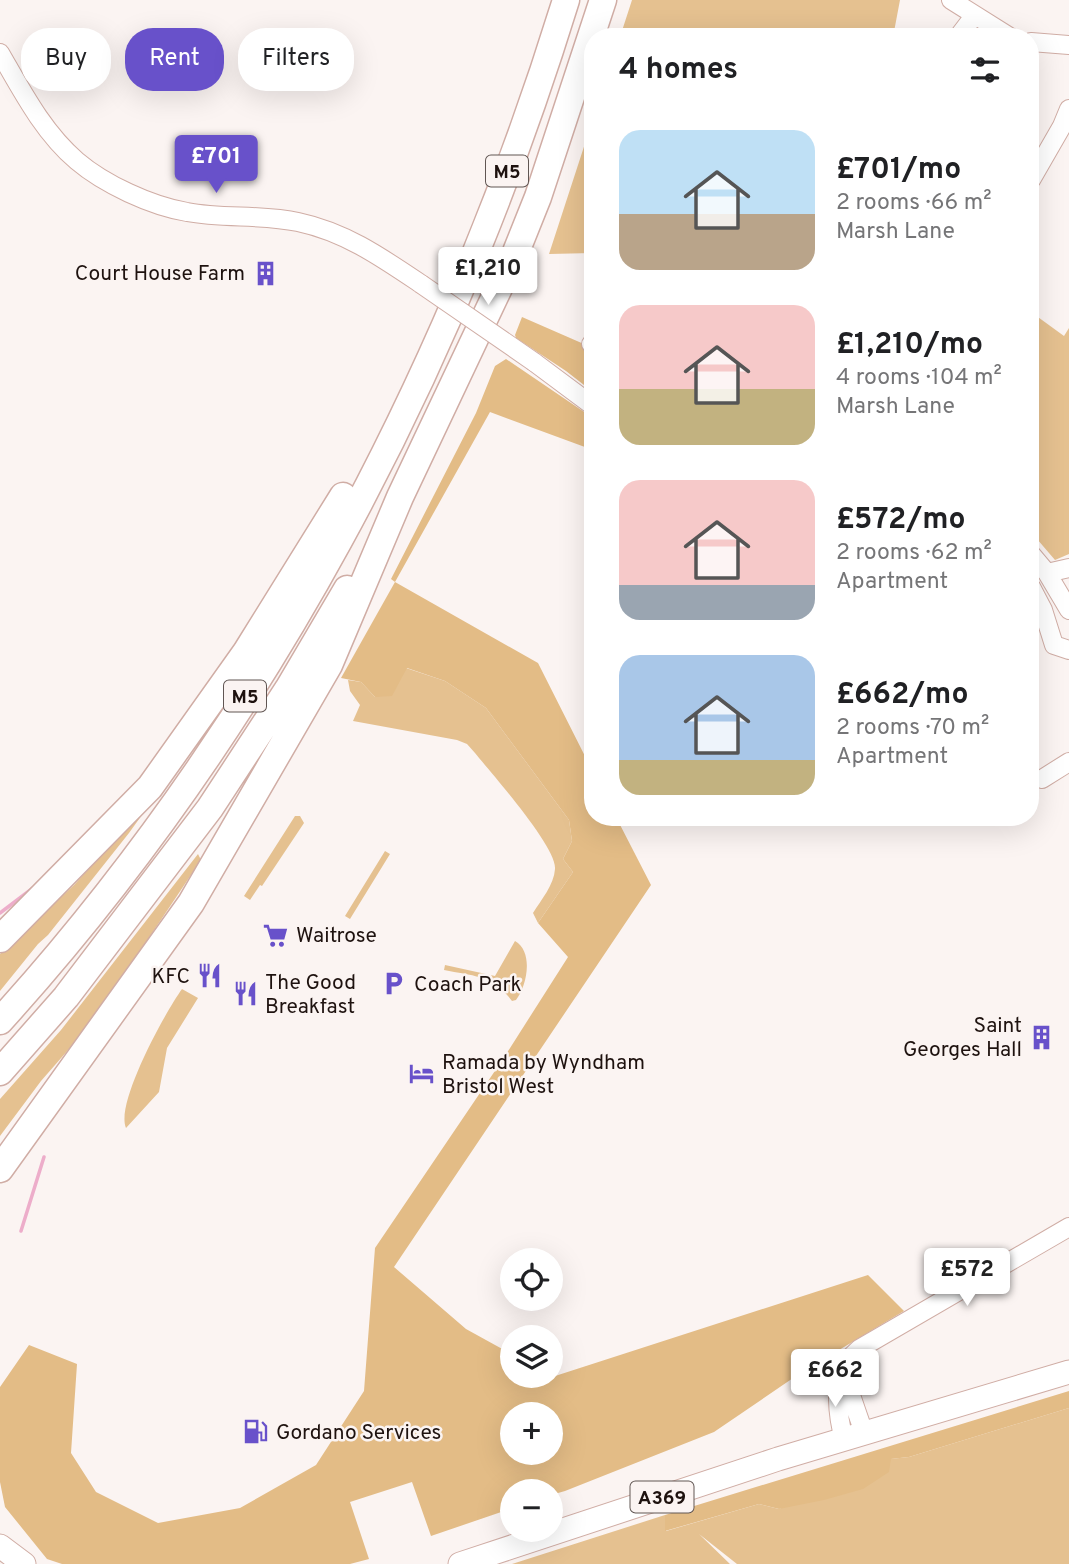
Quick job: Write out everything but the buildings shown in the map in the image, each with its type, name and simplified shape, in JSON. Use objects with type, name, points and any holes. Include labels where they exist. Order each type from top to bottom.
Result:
[{"type":"highway","name":"M5","points":[[0,1021],[92,912],[158,825],[208,754],[304,606],[366,489],[439,339],[539,89],[566,0]]},
{"type":"highway","name":"M5","points":[[594,28],[603,0]]},
{"type":"highway","name":"M5","points":[[0,1168],[191,903],[330,666],[400,496],[516,252],[538,197],[584,58]]},
{"type":"highway","name":"M5","points":[[0,939],[150,787],[246,652],[439,339]]},
{"type":"highway","name":"M5","points":[[0,1072],[66,997],[210,808],[288,689],[400,496]]},
{"type":"main road","name":"A369","points":[[460,1564],[854,1436],[1069,1373]]},
{"type":"main road","points":[[0,1546],[24,1564]]},
{"type":"street","points":[[951,0],[995,28]]},
{"type":"street","points":[[965,28],[974,16]]},
{"type":"street","points":[[1039,42],[1069,44]]},
{"type":"street","points":[[1,55],[48,132],[78,162],[108,182],[146,199],[187,212],[296,222],[334,232],[368,248],[534,362],[584,400]]},
{"type":"street","points":[[1039,166],[1069,109]]},
{"type":"street","points":[[1039,564],[1069,610]]},
{"type":"street","points":[[1047,573],[1069,568]]},
{"type":"street","points":[[1039,602],[1054,645],[1069,650]]},
{"type":"street","points":[[1042,779],[1069,762]]},
{"type":"street","points":[[854,1436],[843,1373],[845,1362],[859,1349],[1069,1227]]},
{"type":"shaded area","points":[[632,0],[900,0],[895,28],[623,28]]},
{"type":"shaded area","points":[[584,147],[584,253],[549,254]]},
{"type":"shaded area","points":[[522,317],[584,344],[584,385],[516,338]]},
{"type":"shaded area","points":[[1039,318],[1064,336],[1069,328],[1069,554],[1055,560],[1039,541]]},
{"type":"shaded area","points":[[506,359],[584,412],[584,447],[490,412],[395,582],[391,579],[476,413],[495,366]]},
{"type":"shaded area","points":[[395,582],[538,663],[584,754],[584,826],[621,826],[651,885],[394,1267],[466,1329],[500,1348],[500,1388],[563,1388],[563,1373],[868,1275],[904,1311],[799,1374],[714,1432],[565,1491],[563,1479],[500,1479],[500,1512],[431,1536],[412,1482],[350,1502],[369,1559],[350,1564],[62,1564],[47,1559],[5,1507],[0,1482],[0,1387],[29,1345],[77,1364],[71,1453],[96,1492],[158,1523],[240,1508],[316,1465],[364,1391],[375,1248],[503,1059],[568,957],[538,923],[573,872],[563,859],[572,841],[569,820],[486,708],[445,681],[407,668],[392,696],[375,697],[361,682],[341,678]]},
{"type":"shaded area","points":[[406,668],[445,681],[486,708],[569,820],[572,841],[563,859],[573,872],[538,923],[533,913],[552,881],[555,869],[553,859],[535,828],[467,744],[353,721],[360,705],[350,691],[348,680],[361,682],[375,697]]},
{"type":"shaded area","points":[[157,794],[48,935],[0,991],[0,954],[74,885]]},
{"type":"shaded area","points":[[295,816],[300,816],[304,823],[250,900],[244,896]]},
{"type":"shaded area","points":[[385,851],[390,854],[350,919],[345,916]]},
{"type":"shaded area","points":[[198,854],[201,860],[118,984],[0,1136],[0,1099],[61,1030]]},
{"type":"shaded area","points":[[515,941],[521,946],[527,961],[526,978],[516,1000],[512,1001],[490,981],[444,970],[445,965],[495,976]]},
{"type":"shaded area","points":[[182,989],[198,998],[167,1048],[159,1092],[126,1128],[128,1099],[135,1079],[154,1036]]},
{"type":"shaded area","points":[[1069,1391],[1069,1408],[909,1457],[891,1459],[889,1472],[863,1489],[779,1509],[759,1504],[665,1531],[665,1515]]},
{"type":"shaded area","points":[[1069,1408],[1069,1564],[737,1564],[699,1534],[730,1564],[512,1564],[665,1515],[666,1531],[759,1504],[779,1509],[890,1459],[909,1457]]},
{"type":"waterway","points":[[0,913],[33,888]]},
{"type":"waterway","points":[[21,1231],[44,1157]]},
{"type":"place","name":"Court House Farm","points":[[265,273]]},
{"type":"place","name":"Waitrose","points":[[276,935]]},
{"type":"place","name":"KFC","points":[[210,976]]},
{"type":"place","name":"Coach Park","points":[[394,984]]},
{"type":"place","name":"The Good Breakfast","points":[[245,994]]},
{"type":"place","name":"Saint Georges Hall","points":[[1042,1037]]},
{"type":"place","name":"Ramada by Wyndham Bristol West","points":[[422,1074]]},
{"type":"place","name":"Gordano Services","points":[[256,1432]]}]
